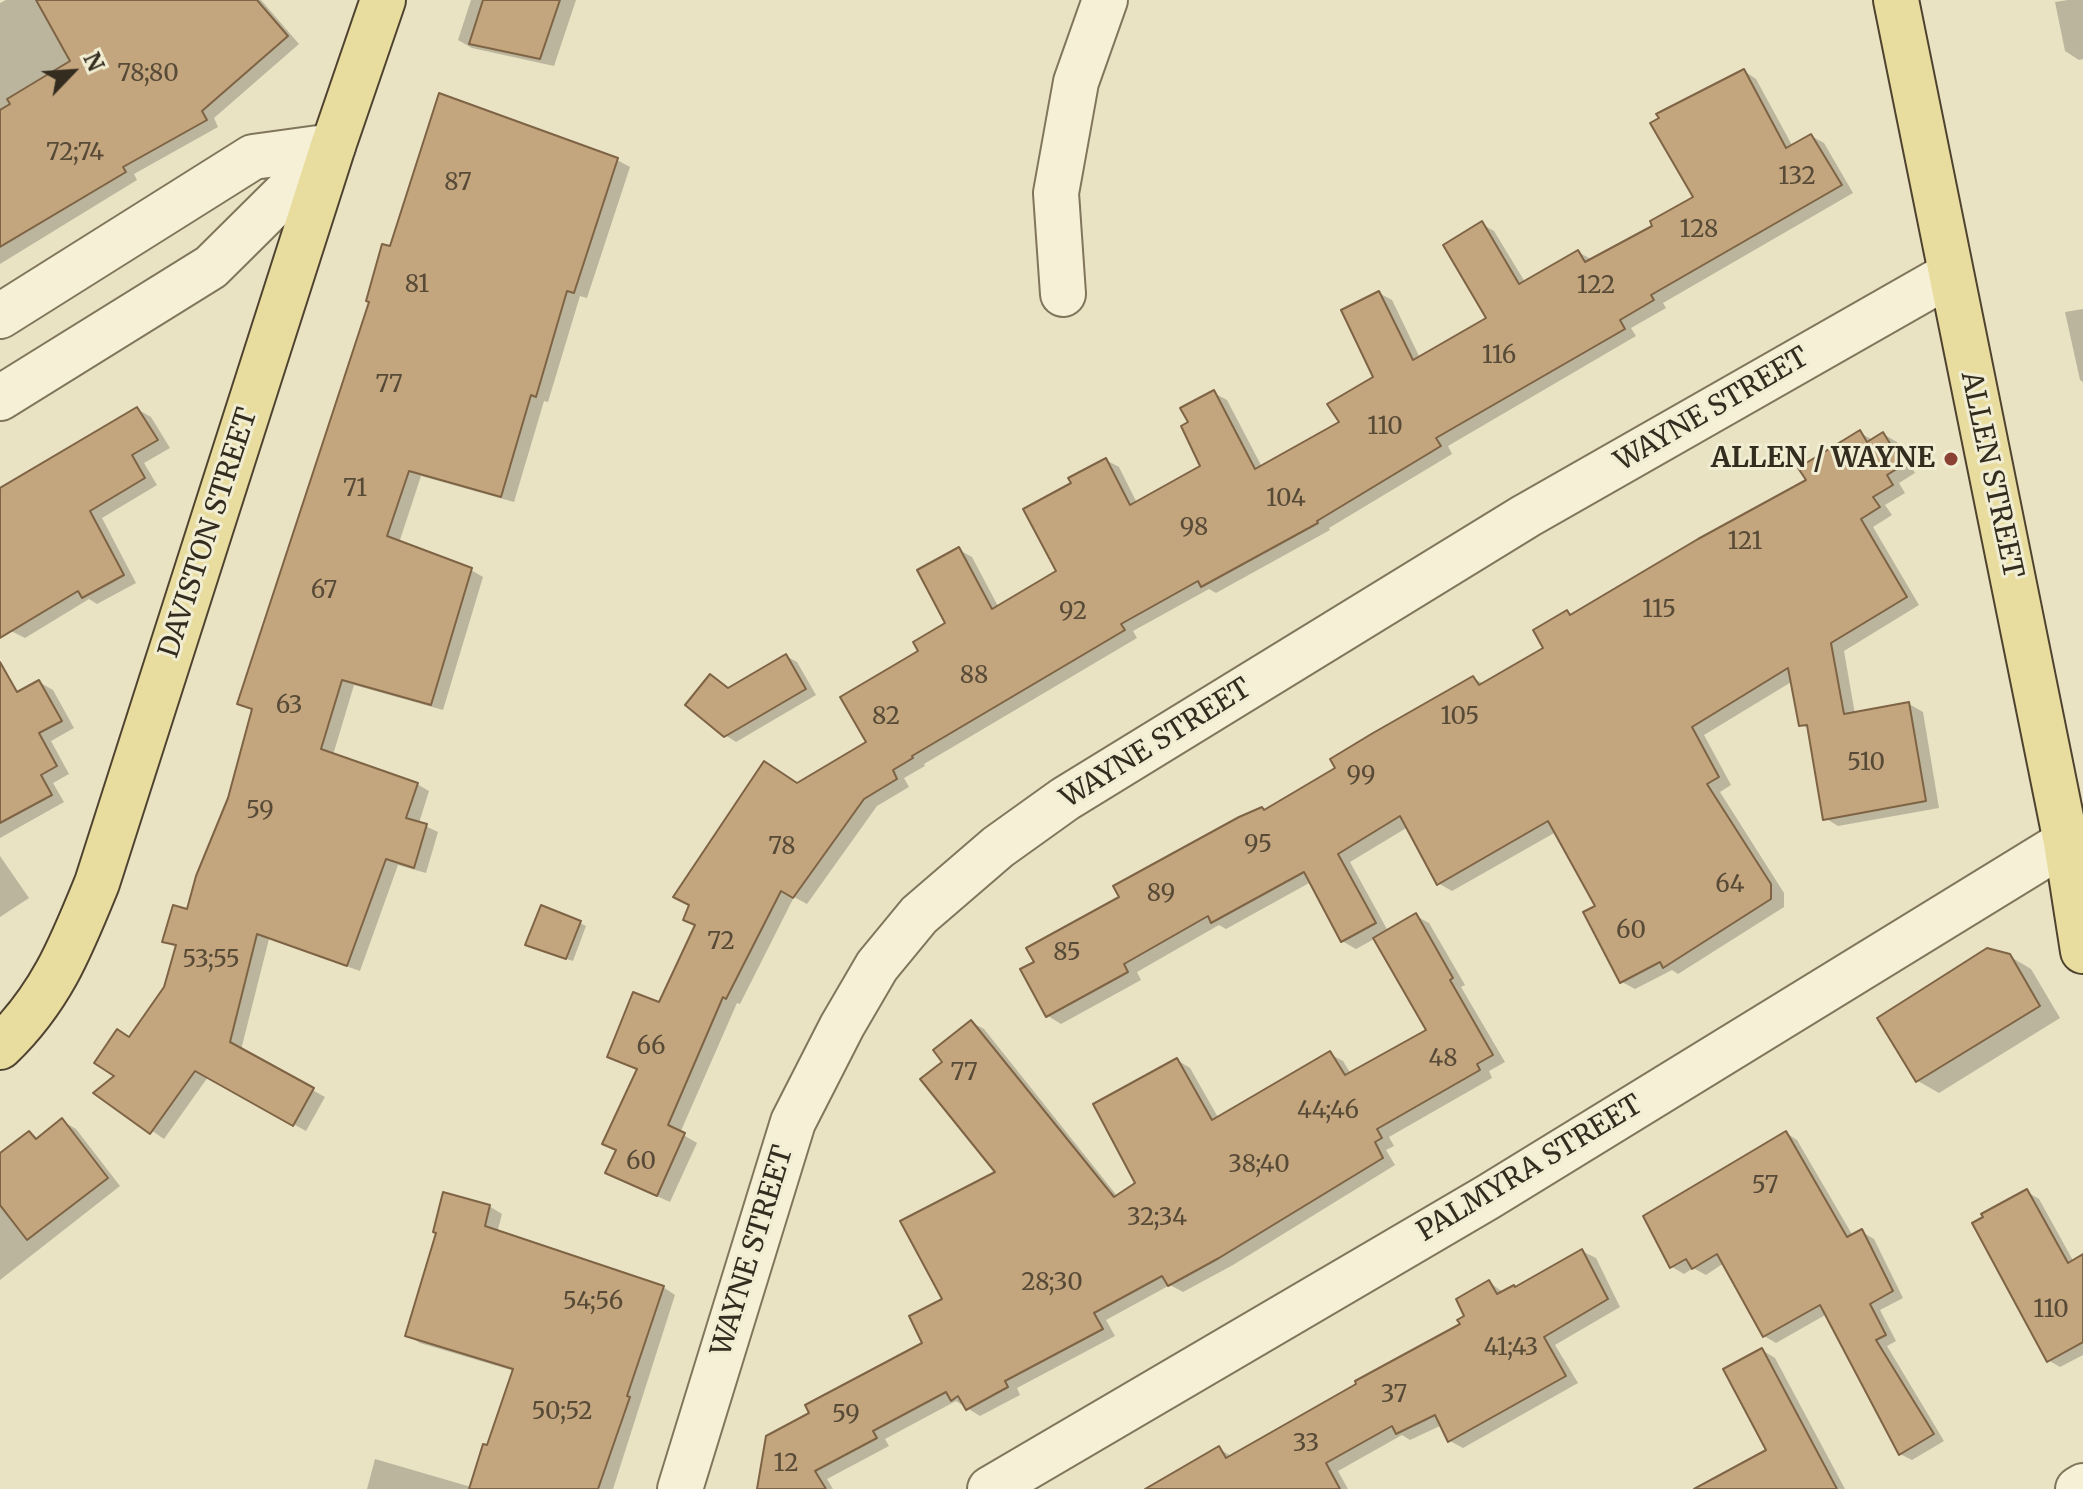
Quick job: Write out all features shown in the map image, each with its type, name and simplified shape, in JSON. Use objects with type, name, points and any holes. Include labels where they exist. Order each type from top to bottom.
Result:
[{"type":"main road","name":"DAVISTON STREET","points":[[0,1047],[25,1022],[51,985],[75,939],[97,883],[333,146],[383,0]]},
{"type":"main road","name":"ALLEN STREET","points":[[1896,0],[1949,275],[2075,843],[2083,951]]},
{"type":"street","points":[[1063,294],[1056,193],[1076,82],[1105,0]]},
{"type":"street","points":[[0,316],[253,157],[333,146]]},
{"type":"street","points":[[0,398],[211,267],[333,146]]},
{"type":"street","name":"WAYNE STREET","points":[[680,1489],[793,1122],[877,966],[919,915],[998,847],[1065,799],[1526,516],[1949,275]]},
{"type":"street","name":"PALMYRA STREET","points":[[990,1489],[1488,1197],[2075,843]]},
{"type":"street","points":[[2078,1489],[2083,1486]]},
{"type":"building","points":[[36,0],[257,0],[288,36],[202,111],[207,120],[123,167],[126,172],[0,247],[0,110],[10,104],[7,99],[70,61]]},
{"type":"building","points":[[483,0],[560,0],[540,59],[469,44]]},
{"type":"building","points":[[1744,69],[1786,148],[1811,134],[1842,185],[1651,295],[1654,300],[1620,320],[1625,329],[1436,438],[1441,446],[1318,523],[1201,587],[1198,581],[1121,624],[1125,630],[893,770],[897,779],[864,799],[793,898],[781,891],[726,999],[723,997],[668,1125],[685,1133],[657,1196],[605,1173],[616,1150],[602,1144],[637,1069],[607,1057],[633,992],[659,1002],[695,925],[683,920],[689,905],[673,897],[764,761],[797,783],[866,742],[840,697],[918,651],[913,642],[945,623],[917,570],[959,547],[992,609],[1056,571],[1023,509],[1071,483],[1068,478],[1106,458],[1130,505],[1200,466],[1181,426],[1188,422],[1180,408],[1214,390],[1255,469],[1339,422],[1327,404],[1373,377],[1341,310],[1379,291],[1413,360],[1486,318],[1443,245],[1482,221],[1519,284],[1578,250],[1585,262],[1652,226],[1650,221],[1693,197],[1650,123],[1659,118],[1656,114]]},
{"type":"building","points":[[439,93],[618,158],[574,293],[567,291],[536,397],[531,395],[501,497],[409,471],[387,536],[472,568],[431,705],[342,680],[321,749],[418,783],[406,818],[427,824],[414,868],[386,859],[347,966],[257,934],[230,1042],[314,1088],[293,1126],[195,1071],[150,1134],[93,1093],[114,1076],[94,1063],[117,1029],[129,1037],[164,987],[176,945],[162,942],[173,905],[187,909],[196,876],[228,798],[252,709],[237,704],[369,302],[366,301],[382,244],[390,246]]},
{"type":"building","points":[[137,407],[158,440],[132,455],[145,478],[90,511],[124,575],[82,598],[78,591],[0,638],[0,488]]},
{"type":"building","points":[[1860,430],[1867,442],[1883,432],[1903,465],[1887,475],[1893,485],[1873,497],[1880,507],[1861,519],[1907,597],[1831,643],[1844,714],[1909,702],[1926,801],[1823,820],[1807,725],[1799,726],[1788,668],[1692,727],[1719,777],[1707,784],[1771,884],[1771,899],[1663,968],[1660,962],[1620,983],[1583,912],[1595,906],[1548,821],[1437,885],[1400,816],[1338,854],[1376,923],[1341,942],[1304,872],[1211,923],[1208,916],[1124,964],[1128,972],[1046,1017],[1020,969],[1034,962],[1026,948],[1119,897],[1113,886],[1239,817],[1262,807],[1264,810],[1335,768],[1330,759],[1373,733],[1473,676],[1479,685],[1543,648],[1533,630],[1567,610],[1570,615],[1698,539],[1806,480],[1798,468]]},
{"type":"building","points":[[786,654],[806,689],[724,737],[685,705],[710,674],[728,688]]},
{"type":"building","points":[[0,662],[17,692],[39,680],[62,721],[39,733],[57,766],[41,775],[52,795],[0,823]]},
{"type":"building","points":[[541,905],[581,921],[566,959],[525,945]]},
{"type":"building","points":[[1416,913],[1493,1055],[1477,1064],[1480,1070],[1377,1129],[1382,1138],[1375,1142],[1383,1158],[1168,1286],[1162,1276],[1094,1313],[1103,1329],[1005,1381],[1008,1387],[966,1410],[958,1396],[951,1401],[946,1392],[873,1431],[877,1438],[815,1471],[826,1489],[757,1489],[766,1436],[809,1413],[805,1405],[922,1343],[909,1316],[942,1299],[900,1221],[995,1172],[920,1079],[942,1062],[933,1050],[971,1020],[1114,1197],[1135,1183],[1093,1104],[1177,1058],[1212,1120],[1330,1051],[1345,1075],[1426,1030],[1373,938]]},
{"type":"building","points":[[1987,948],[2010,954],[2040,1006],[1916,1082],[1877,1018]]},
{"type":"building","points":[[62,1118],[108,1178],[27,1240],[0,1205],[0,1153],[29,1131],[36,1139]]},
{"type":"building","points":[[1786,1131],[1847,1237],[1862,1229],[1893,1291],[1870,1304],[1886,1335],[1876,1340],[1934,1434],[1899,1455],[1820,1305],[1763,1337],[1717,1254],[1692,1269],[1686,1259],[1670,1268],[1643,1216]]},
{"type":"building","points":[[2027,1189],[2068,1263],[2083,1254],[2083,1342],[2047,1362],[1972,1223],[1983,1217],[1981,1214]]},
{"type":"building","points":[[443,1192],[490,1205],[485,1226],[664,1286],[598,1489],[469,1489],[513,1369],[405,1336],[436,1233],[433,1232]]},
{"type":"building","points":[[1582,1249],[1608,1299],[1544,1337],[1566,1376],[1448,1442],[1435,1415],[1396,1434],[1392,1426],[1326,1463],[1340,1489],[1145,1489],[1219,1446],[1226,1458],[1356,1384],[1355,1381],[1460,1324],[1457,1320],[1464,1316],[1456,1299],[1489,1280],[1497,1294]]},
{"type":"building","points":[[1762,1348],[1837,1489],[1694,1489],[1766,1450],[1723,1369]]},
{"type":"place","name":"ALLEN / WAYNE","points":[[1951,459]]}]
